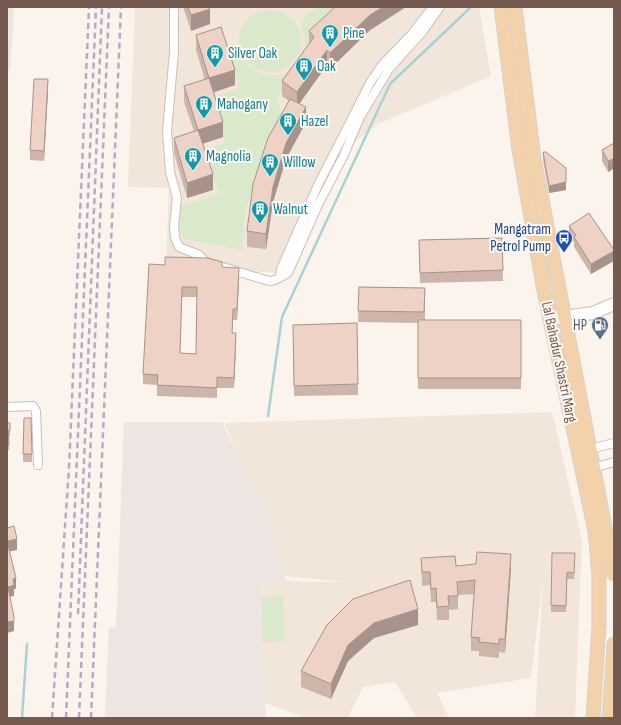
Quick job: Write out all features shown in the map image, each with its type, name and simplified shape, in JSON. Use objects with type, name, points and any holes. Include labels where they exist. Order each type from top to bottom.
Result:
[{"type":"main road","name":"Lal Bahadur Shastri Marg","points":[[501,7],[519,150],[550,319],[595,531],[599,576],[599,625],[593,718]]},
{"type":"main road","name":"Lal Bahadur Shastri Marg","points":[[515,7],[534,158],[614,574]]},
{"type":"main road","points":[[550,319],[593,313],[614,304]]},
{"type":"main road","points":[[609,718],[614,644]]},
{"type":"street","points":[[174,7],[174,52],[167,130],[170,172],[177,198],[174,226],[176,238],[180,247],[199,255],[206,262],[217,264],[261,279],[275,280],[288,273],[318,196],[370,83],[382,65],[411,35],[433,7]]},
{"type":"street","points":[[318,196],[342,157],[360,117],[389,69],[423,31],[440,7]]},
{"type":"street","points":[[7,407],[33,406],[36,411],[38,465]]},
{"type":"street","points":[[590,449],[614,444]]},
{"type":"street","points":[[594,468],[614,462]]},
{"type":"shaded area","points":[[7,7],[14,7],[10,71],[7,70]]},
{"type":"shaded area","points":[[135,7],[479,7],[491,76],[378,124],[344,150],[320,175],[276,273],[166,264],[169,188],[128,187]]},
{"type":"shaded area","points":[[552,412],[582,540],[575,718],[535,718],[543,578],[531,678],[437,693],[449,718],[417,718],[395,682],[363,687],[348,718],[306,718],[265,703],[259,581],[346,582],[282,576],[225,423]]},
{"type":"shaded area","points":[[124,422],[222,422],[254,492],[262,495],[286,581],[259,581],[266,718],[105,718],[109,627],[116,628]]},
{"type":"green space","points":[[322,7],[345,7],[308,42],[307,50],[309,54],[277,99],[282,115],[267,148],[245,211],[242,250],[183,239],[173,209],[219,194],[205,150],[225,143],[211,98],[240,88],[231,60],[240,57],[248,66],[257,72],[267,75],[286,73],[301,59],[305,47],[302,26],[305,14]]},
{"type":"green space","points":[[264,10],[276,10],[292,19],[299,29],[301,41],[299,53],[292,63],[276,72],[264,72],[253,67],[244,58],[239,47],[239,35],[244,24],[253,15]]},
{"type":"green space","points":[[283,596],[285,641],[263,642],[261,597]]},
{"type":"building","points":[[188,7],[209,7],[210,9],[191,15]]},
{"type":"building","points":[[335,7],[383,7],[370,15],[330,53],[327,50],[297,92],[282,81],[314,37],[309,31]]},
{"type":"building","points":[[221,27],[235,70],[209,78],[196,35]]},
{"type":"building","points":[[209,78],[223,122],[198,130],[184,86]]},
{"type":"building","points":[[34,79],[48,79],[44,151],[30,150]]},
{"type":"building","points":[[290,99],[306,107],[286,143],[273,187],[266,234],[247,231],[253,184],[268,138]]},
{"type":"building","points":[[198,130],[213,174],[187,183],[174,138]]},
{"type":"building","points":[[614,143],[614,161],[613,159],[608,161],[602,150]]},
{"type":"building","points":[[543,152],[546,152],[566,168],[566,182],[549,186]]},
{"type":"building","points":[[589,213],[614,250],[591,264],[574,237],[576,235],[569,226]]},
{"type":"building","points":[[502,238],[503,270],[420,273],[419,240]]},
{"type":"building","points":[[165,257],[207,258],[222,262],[222,267],[239,268],[237,309],[233,309],[232,333],[236,333],[234,378],[217,377],[217,388],[157,385],[158,375],[143,374],[149,264],[165,265]],"holes":[[[182,287],[197,287],[196,354],[180,353]]]},
{"type":"building","points":[[359,287],[425,288],[424,312],[358,311]]},
{"type":"building","points":[[418,320],[521,320],[521,378],[418,378]]},
{"type":"building","points":[[357,323],[358,384],[294,386],[293,325]]},
{"type":"building","points":[[24,418],[31,418],[32,454],[23,454]]},
{"type":"building","points":[[7,423],[10,423],[10,430],[8,431],[9,445],[7,445]]},
{"type":"building","points":[[14,526],[17,539],[7,541],[7,528]]},
{"type":"building","points":[[7,541],[16,578],[13,579],[14,585],[8,587],[14,621],[7,622]]},
{"type":"building","points":[[477,552],[511,554],[505,639],[499,639],[499,644],[479,642],[480,638],[471,637],[475,580],[457,582],[458,596],[448,596],[449,606],[437,607],[436,588],[431,589],[430,572],[422,572],[421,558],[455,556],[456,566],[476,564]]},
{"type":"building","points":[[552,553],[575,553],[574,573],[567,572],[566,606],[551,605]]},
{"type":"building","points":[[410,580],[418,609],[374,623],[348,645],[331,684],[301,671],[327,625],[353,599]]},
{"type":"waterway","points":[[268,416],[282,317],[390,84],[471,7]]},
{"type":"waterway","points":[[22,718],[27,644]]},
{"type":"railway","points":[[52,718],[69,468],[89,7]]},
{"type":"railway","points":[[66,718],[96,7]]},
{"type":"railway","points":[[78,614],[102,7]]},
{"type":"railway","points":[[79,718],[109,7]]},
{"type":"railway","points":[[91,718],[121,7]]},
{"type":"place","name":"Pine","points":[[330,48]]},
{"type":"place","name":"Silver Oak","points":[[215,68]]},
{"type":"place","name":"Oak","points":[[304,81]]},
{"type":"place","name":"Mahogany","points":[[204,119]]},
{"type":"place","name":"Hazel","points":[[288,136]]},
{"type":"place","name":"Magnolia","points":[[193,171]]},
{"type":"place","name":"Willow","points":[[270,177]]},
{"type":"place","name":"Walnut","points":[[260,224]]},
{"type":"place","name":"Mangatram Petrol Pump","points":[[564,253]]},
{"type":"place","name":"HP","points":[[600,340]]}]
